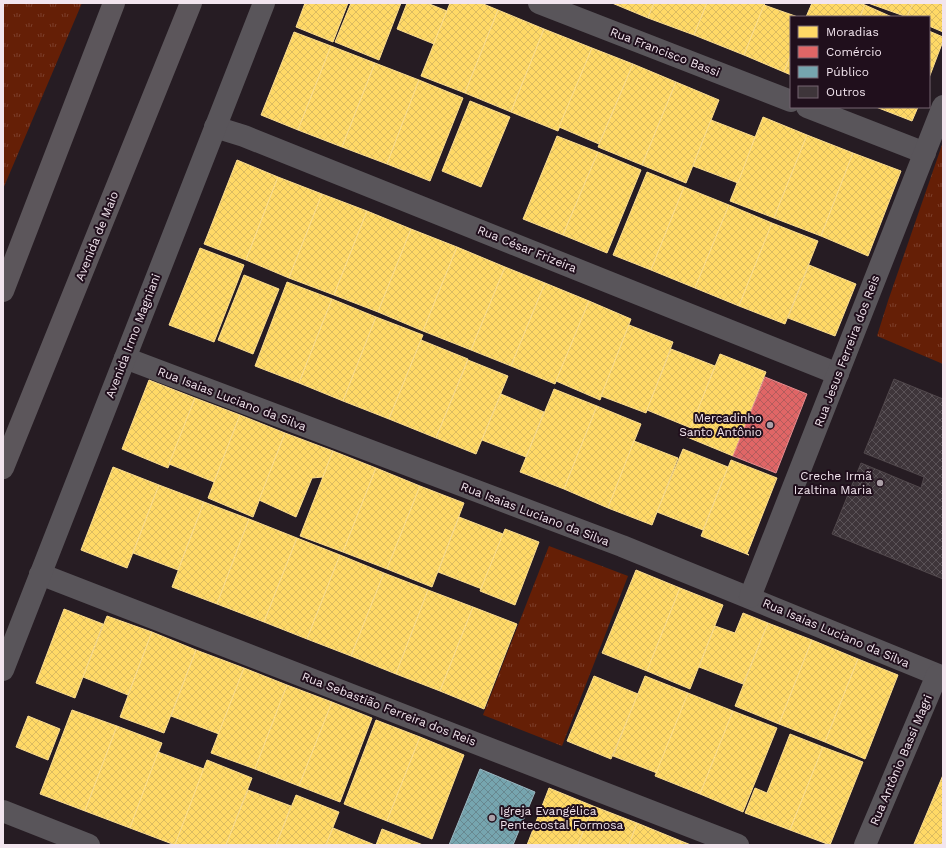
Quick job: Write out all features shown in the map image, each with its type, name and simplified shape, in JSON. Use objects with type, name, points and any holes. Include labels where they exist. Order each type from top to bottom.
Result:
[{"type":"main road","points":[[3,291],[114,3]]},
{"type":"main road","name":"Avenida de Maio","points":[[3,468],[191,3]]},
{"type":"street","name":"Avenida Irmo Magniani","points":[[3,670],[264,3]]},
{"type":"street","name":"Rua Francisco Bassi","points":[[539,3],[790,101]]},
{"type":"street","name":"Rua Jesus Ferreira dos Reis","points":[[750,597],[943,106]]},
{"type":"street","points":[[810,108],[924,153]]},
{"type":"street","name":"Rua César Frizeira","points":[[215,127],[244,136],[838,374]]},
{"type":"street","name":"Rua Isaias Luciano da Silva","points":[[125,358],[552,520],[750,597],[940,676]]},
{"type":"street","name":"Rua Sebastião Ferreira dos Reis","points":[[40,574],[738,845]]},
{"type":"street","name":"Rua Antônio Bassi Magri","points":[[865,845],[940,676]]},
{"type":"street","points":[[3,811],[89,845]]},
{"type":"green space","points":[[3,3],[82,3],[3,189]]},
{"type":"green space","points":[[943,142],[943,364],[877,336]]},
{"type":"green space","points":[[549,546],[628,576],[562,746],[483,715]]},
{"type":"building: Moradias","points":[[305,3],[348,3],[333,42],[296,27]]},
{"type":"building: Moradias","points":[[351,3],[401,3],[379,60],[335,42]]},
{"type":"building: Moradias","points":[[407,3],[427,3],[447,11],[434,44],[397,29]]},
{"type":"building: Moradias","points":[[450,3],[481,3],[498,10],[465,93],[421,76]]},
{"type":"building: Moradias","points":[[612,3],[654,3],[648,18]]},
{"type":"building: Moradias","points":[[654,3],[707,3],[694,35],[648,18]]},
{"type":"building: Moradias","points":[[707,3],[765,3],[744,55],[694,35]]},
{"type":"building: Moradias","points":[[812,3],[859,3],[865,5],[860,16],[806,16]]},
{"type":"building: Moradias","points":[[868,3],[913,3],[907,16]]},
{"type":"building: Moradias","points":[[913,3],[943,3],[943,32],[930,26],[930,16],[907,16]]},
{"type":"building: Moradias","points":[[764,5],[795,16],[790,16],[790,57],[784,72],[744,55]]},
{"type":"building: Moradias","points":[[865,5],[890,16],[860,16]]},
{"type":"building: Moradias","points":[[498,10],[544,29],[511,112],[465,93]]},
{"type":"building: Moradias","points":[[544,29],[592,48],[558,131],[511,112]]},
{"type":"building: Moradias","points":[[930,31],[943,37],[943,41],[930,75]]},
{"type":"building: Moradias","points":[[294,32],[331,46],[298,130],[261,115]]},
{"type":"building: Moradias","points":[[331,46],[375,63],[342,147],[298,130]]},
{"type":"building: Moradias","points":[[592,48],[633,64],[599,144],[559,127]]},
{"type":"building: Moradias","points":[[790,57],[790,75],[784,72]]},
{"type":"building: Moradias","points":[[375,63],[419,80],[387,164],[342,147]]},
{"type":"building: Moradias","points":[[633,64],[676,82],[642,165],[598,147]]},
{"type":"building: Moradias","points":[[419,80],[463,98],[430,181],[387,164]]},
{"type":"building: Moradias","points":[[676,82],[719,100],[686,183],[642,165]]},
{"type":"building: Moradias","points":[[470,101],[510,117],[481,187],[442,171]]},
{"type":"building: Moradias","points":[[879,108],[918,108],[912,121]]},
{"type":"building: Moradias","points":[[763,117],[807,135],[774,218],[730,201]]},
{"type":"building: Moradias","points":[[711,120],[755,137],[738,183],[693,166]]},
{"type":"building: Moradias","points":[[807,135],[853,153],[821,236],[774,218]]},
{"type":"building: Moradias","points":[[557,136],[598,152],[563,235],[523,219]]},
{"type":"building: Moradias","points":[[598,152],[641,170],[607,253],[563,235]]},
{"type":"building: Moradias","points":[[853,153],[901,171],[868,256],[821,236]]},
{"type":"building: Moradias","points":[[237,160],[278,177],[246,260],[204,244]]},
{"type":"building: Moradias","points":[[647,172],[684,187],[651,270],[613,255]]},
{"type":"building: Moradias","points":[[278,177],[322,194],[289,278],[246,260]]},
{"type":"building: Moradias","points":[[684,187],[729,205],[695,288],[651,270]]},
{"type":"building: Moradias","points":[[322,194],[367,211],[334,295],[289,278]]},
{"type":"building: Moradias","points":[[729,205],[772,223],[739,306],[695,288]]},
{"type":"building: Moradias","points":[[367,211],[411,229],[378,312],[334,295]]},
{"type":"building: Moradias","points":[[772,223],[818,241],[785,324],[739,306]]},
{"type":"building: Moradias","points":[[411,229],[457,247],[423,331],[378,312]]},
{"type":"building: Moradias","points":[[457,247],[505,267],[471,350],[423,331]]},
{"type":"building: Moradias","points":[[200,248],[244,265],[214,342],[169,325]]},
{"type":"building: Moradias","points":[[809,265],[856,284],[835,336],[788,318]]},
{"type":"building: Moradias","points":[[505,267],[545,283],[511,366],[471,350]]},
{"type":"building: Moradias","points":[[244,275],[279,289],[253,354],[218,340]]},
{"type":"building: Moradias","points":[[287,282],[332,299],[299,383],[255,366]]},
{"type":"building: Moradias","points":[[545,283],[589,301],[555,384],[511,366]]},
{"type":"building: Moradias","points":[[332,299],[376,317],[343,401],[299,383]]},
{"type":"building: Moradias","points":[[589,301],[631,319],[600,400],[556,381]]},
{"type":"building: Moradias","points":[[376,317],[423,335],[389,419],[343,401]]},
{"type":"building: Moradias","points":[[629,325],[673,342],[646,413],[601,396]]},
{"type":"building: Moradias","points":[[421,340],[468,359],[436,438],[389,419]]},
{"type":"building: Moradias","points":[[671,349],[715,366],[691,428],[647,410]]},
{"type":"building: Moradias","points":[[720,354],[766,372],[733,456],[687,437]]},
{"type":"building: Moradias","points":[[468,360],[508,376],[476,454],[436,438]]},
{"type":"building: Moradias","points":[[149,380],[195,398],[168,468],[122,449]]},
{"type":"building: Moradias","points":[[554,389],[597,406],[564,489],[520,472]]},
{"type":"building: Moradias","points":[[501,394],[544,412],[526,457],[482,440]]},
{"type":"building: Moradias","points":[[195,398],[240,415],[214,482],[169,464]]},
{"type":"building: Moradias","points":[[597,406],[641,424],[608,508],[564,489]]},
{"type":"building: Moradias","points":[[240,415],[285,433],[253,517],[208,498]]},
{"type":"building: Moradias","points":[[285,433],[333,451],[323,477],[312,478],[296,517],[259,500]]},
{"type":"building: Moradias","points":[[634,441],[678,458],[652,525],[608,508]]},
{"type":"building: Moradias","points":[[683,449],[728,467],[703,530],[657,512]]},
{"type":"building: Moradias","points":[[333,451],[376,468],[343,552],[300,536]]},
{"type":"building: Moradias","points":[[731,460],[777,478],[747,554],[749,555],[701,536]]},
{"type":"building: Moradias","points":[[113,467],[159,485],[127,568],[81,550]]},
{"type":"building: Moradias","points":[[376,468],[420,486],[387,569],[343,552]]},
{"type":"building: Moradias","points":[[159,485],[204,502],[178,570],[133,553]]},
{"type":"building: Moradias","points":[[420,486],[464,503],[432,587],[387,569]]},
{"type":"building: Moradias","points":[[204,502],[249,519],[217,604],[172,587]]},
{"type":"building: Moradias","points":[[459,517],[503,534],[482,589],[438,572]]},
{"type":"building: Moradias","points":[[249,519],[297,538],[264,622],[217,604]]},
{"type":"building: Moradias","points":[[505,529],[539,542],[515,605],[480,591]]},
{"type":"building: Moradias","points":[[297,538],[340,555],[307,639],[264,622]]},
{"type":"building: Moradias","points":[[340,555],[384,573],[351,656],[307,639]]},
{"type":"building: Moradias","points":[[636,570],[680,588],[647,671],[602,653]]},
{"type":"building: Moradias","points":[[384,573],[428,590],[396,674],[351,656]]},
{"type":"building: Moradias","points":[[680,588],[723,605],[690,689],[647,671]]},
{"type":"building: Moradias","points":[[428,590],[473,607],[440,691],[396,674]]},
{"type":"building: Moradias","points":[[473,607],[517,624],[484,709],[440,691]]},
{"type":"building: Moradias","points":[[64,609],[103,624],[75,698],[36,683]]},
{"type":"building: Moradias","points":[[743,613],[768,623],[743,684],[699,667],[715,626],[735,633]]},
{"type":"building: Moradias","points":[[107,616],[152,632],[128,695],[83,677]]},
{"type":"building: Moradias","points":[[768,623],[812,640],[779,724],[735,706]]},
{"type":"building: Moradias","points":[[152,632],[196,650],[164,733],[120,717]]},
{"type":"building: Moradias","points":[[812,640],[858,659],[825,742],[779,724]]},
{"type":"building: Moradias","points":[[196,650],[244,668],[219,734],[171,716]]},
{"type":"building: Moradias","points":[[858,659],[898,675],[865,759],[825,742]]},
{"type":"building: Moradias","points":[[244,668],[287,685],[255,769],[211,753]]},
{"type":"building: Moradias","points":[[594,676],[638,694],[611,759],[567,741]]},
{"type":"building: Moradias","points":[[645,676],[688,693],[657,773],[613,756]]},
{"type":"building: Moradias","points":[[287,685],[332,702],[299,786],[255,769]]},
{"type":"building: Moradias","points":[[688,693],[733,711],[700,794],[655,776]]},
{"type":"building: Moradias","points":[[332,702],[372,718],[340,802],[299,786]]},
{"type":"building: Moradias","points":[[72,710],[117,726],[85,811],[40,794]]},
{"type":"building: Moradias","points":[[733,711],[777,728],[743,812],[700,794]]},
{"type":"building: Moradias","points":[[28,716],[60,729],[48,760],[16,747]]},
{"type":"building: Moradias","points":[[376,720],[420,737],[387,821],[344,804]]},
{"type":"building: Moradias","points":[[117,726],[162,743],[130,828],[85,811]]},
{"type":"building: Moradias","points":[[790,734],[823,747],[790,830],[745,813],[755,788],[767,793]]},
{"type":"building: Moradias","points":[[420,737],[464,755],[432,839],[387,821]]},
{"type":"building: Moradias","points":[[823,747],[863,762],[830,845],[790,830]]},
{"type":"building: Moradias","points":[[158,752],[204,769],[175,845],[130,828]]},
{"type":"building: Moradias","points":[[207,760],[252,778],[226,845],[175,845]]},
{"type":"building: Moradias","points":[[943,775],[943,845],[916,845],[914,844]]},
{"type":"building: Moradias","points":[[549,788],[593,806],[578,845],[527,845]]},
{"type":"building: Moradias","points":[[248,790],[291,806],[276,845],[226,845]]},
{"type":"building: Moradias","points":[[296,795],[339,812],[326,845],[276,845]]},
{"type":"building: Moradias","points":[[593,806],[637,823],[629,845],[578,845]]},
{"type":"building: Moradias","points":[[637,823],[681,841],[680,845],[629,845]]},
{"type":"building: Moradias","points":[[333,828],[375,845],[326,845]]},
{"type":"building: Moradias","points":[[382,829],[423,845],[376,845]]},
{"type":"building: Moradias","points":[[681,841],[691,845],[680,845]]},
{"type":"building: Comércio","name":"Mercadinho Santo Antônio","points":[[765,377],[807,394],[776,473],[733,456]]},
{"type":"building: Público","name":"Igreja Evangélica Pentecostal Formosa","points":[[480,769],[535,792],[513,845],[449,845]]},
{"type":"building: Outros","name":"Creche Irmã Izaltina Maria","points":[[894,379],[943,399],[943,579],[832,534],[861,463],[921,488],[924,477],[864,453]]},
{"type":"place","name":"Mercadinho Santo Antônio","points":[[770,425]]},
{"type":"place","name":"Creche Irmã Izaltina Maria","points":[[880,483]]},
{"type":"place","name":"Igreja Evangélica Pentecostal Formosa","points":[[492,818]]}]
